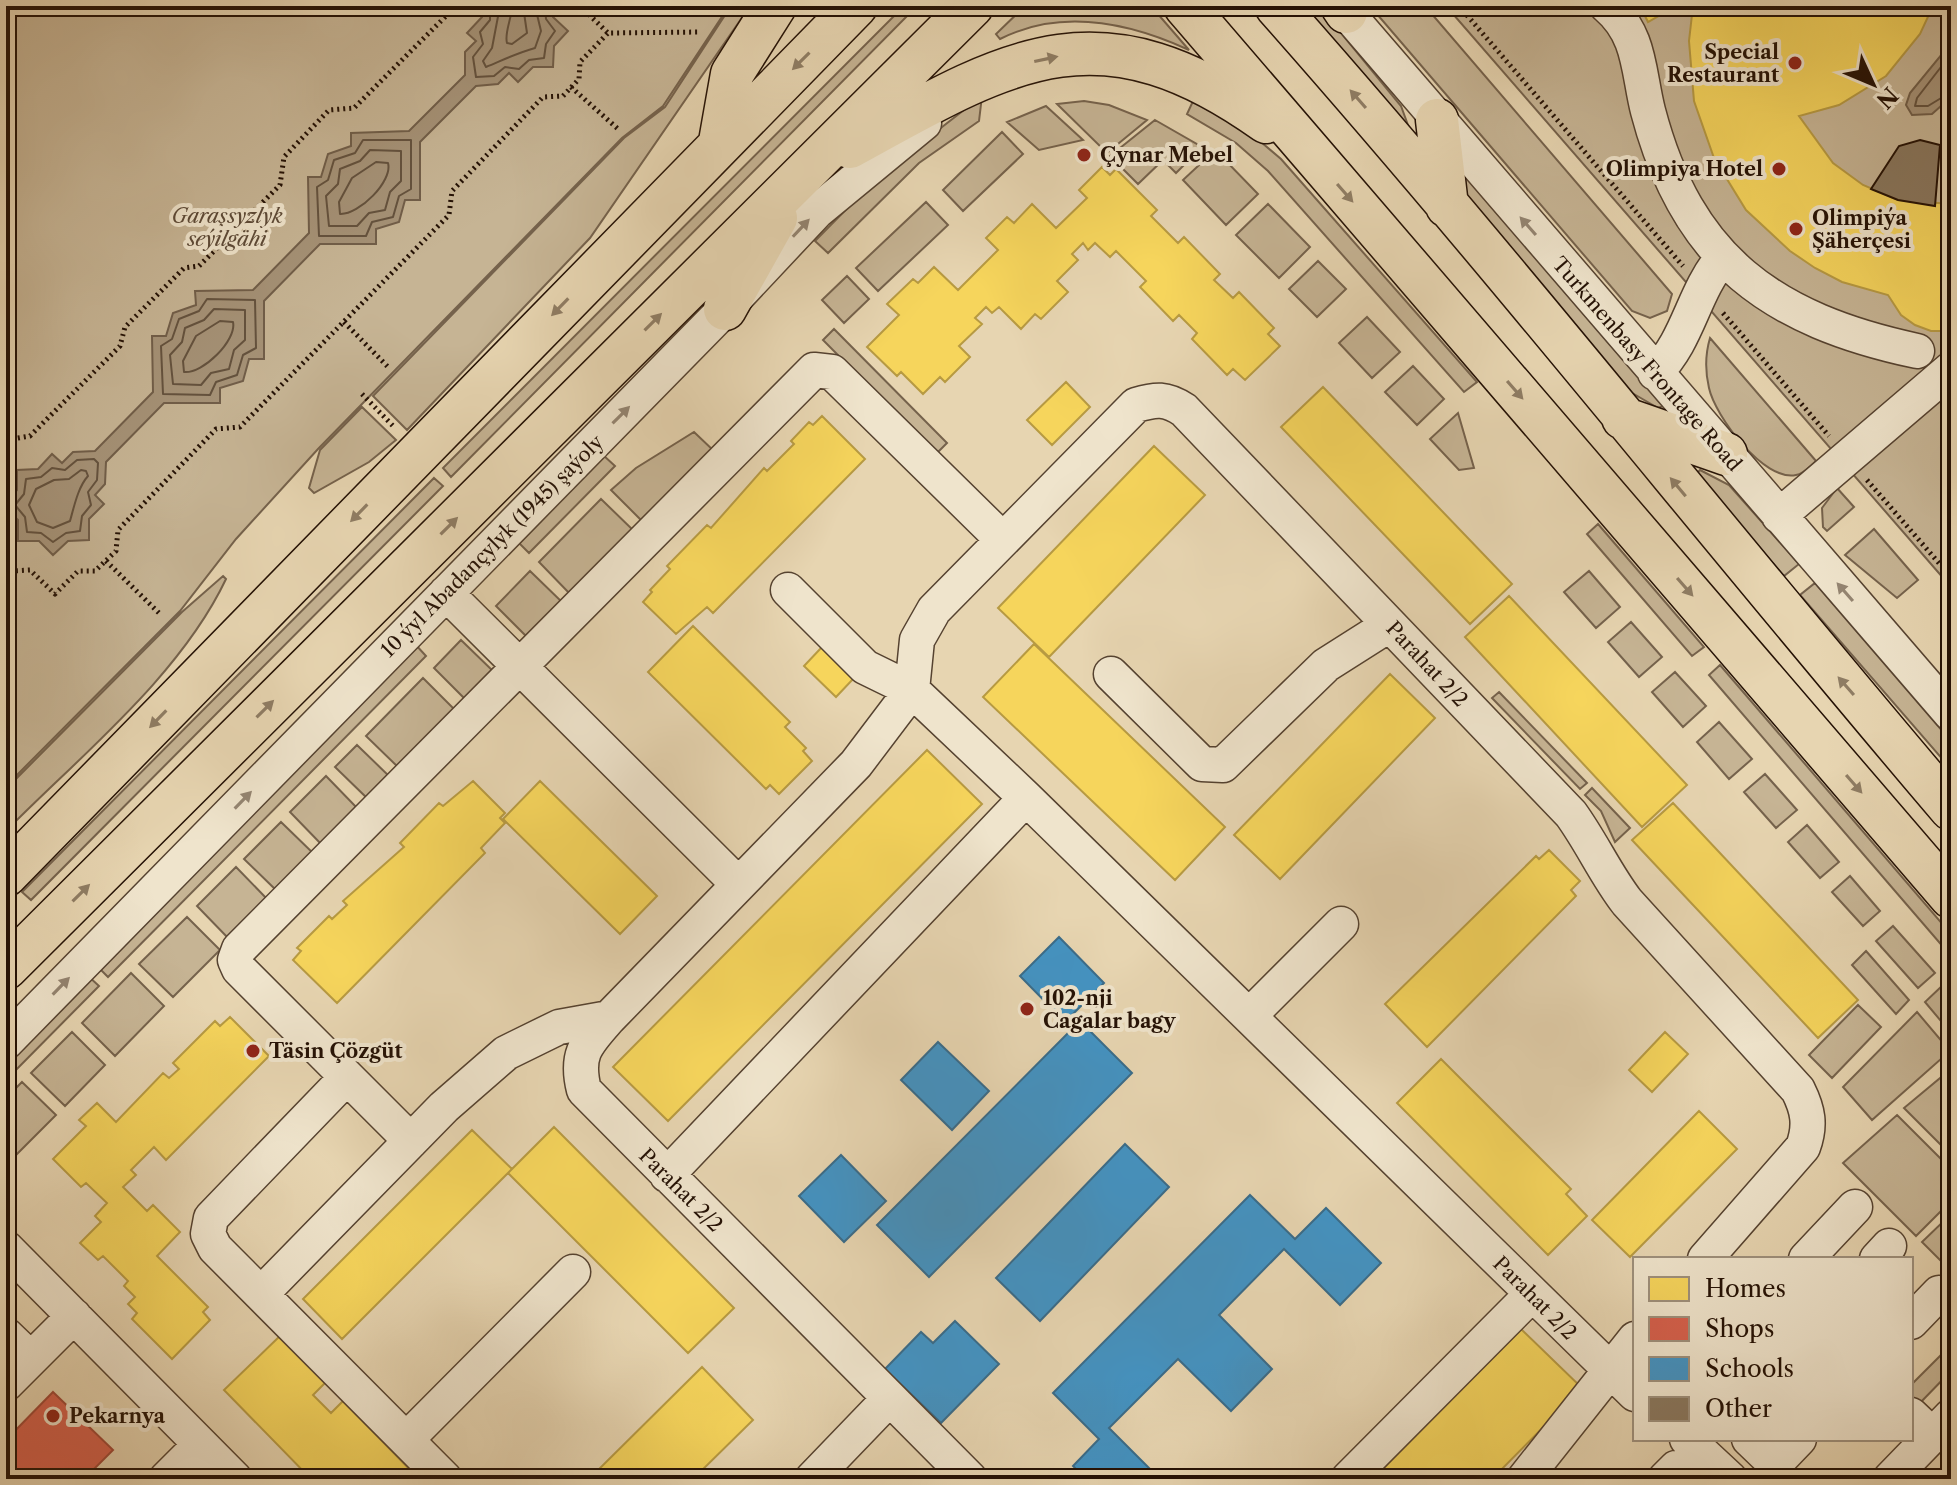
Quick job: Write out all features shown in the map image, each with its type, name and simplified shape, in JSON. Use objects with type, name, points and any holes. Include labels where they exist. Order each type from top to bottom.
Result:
[{"type":"main road","points":[[720,142],[732,74],[775,6]]},
{"type":"main road","points":[[6,875],[856,6]]},
{"type":"main road","points":[[6,968],[972,6]]},
{"type":"main road","points":[[1185,6],[1951,897]]},
{"type":"main road","points":[[1276,6],[1951,809]]},
{"type":"main road","points":[[725,309],[799,175],[921,106],[997,72],[1076,53],[1109,54],[1172,67],[1234,99],[1312,155]]},
{"type":"main road","points":[[1437,120],[1447,206]]},
{"type":"main road","points":[[1622,418],[1726,454]]},
{"type":"street","points":[[1607,6],[1634,42],[1644,95],[1670,180],[1688,214],[1722,258],[1768,295],[1807,318],[1842,333],[1917,351]]},
{"type":"street","name":"Turkmenbasy Frontage Road","points":[[1344,9],[1951,714]]},
{"type":"street","name":"10 ýyl Abadançylyk (1945) şaýoly","points":[[6,1042],[826,203],[896,142],[997,72]]},
{"type":"street","points":[[1655,373],[1680,343],[1708,276],[1722,258]]},
{"type":"street","points":[[1779,516],[1951,369]]},
{"type":"street","points":[[411,1141],[239,969],[235,960],[239,949],[814,370],[832,372],[1003,540]]},
{"type":"street","name":"Parahat 2/2","points":[[970,1479],[888,1400],[584,1090],[577,1065],[589,1041],[609,1018],[856,764],[912,690],[917,640],[934,610],[1136,405],[1154,399],[1169,400],[1184,410],[1571,814],[1593,845],[1609,879],[1627,902],[1798,1090],[1807,1109],[1808,1131],[1803,1147],[1707,1257]]},
{"type":"street","points":[[788,590],[865,667],[912,690]]},
{"type":"street","points":[[446,593],[738,884]]},
{"type":"street","points":[[1111,674],[1202,764],[1223,765],[1326,665],[1389,625]]},
{"type":"street","name":"Parahat 2/2","points":[[912,690],[1633,1392]]},
{"type":"street","points":[[667,1175],[1026,798]]},
{"type":"street","points":[[1249,1016],[1341,924]]},
{"type":"street","points":[[261,1294],[411,1141],[506,1053],[559,1027],[609,1018]]},
{"type":"street","points":[[347,1077],[211,1218],[208,1234],[215,1248],[445,1479]]},
{"type":"street","points":[[1808,1257],[1855,1207]]},
{"type":"street","points":[[6,1248],[235,1479]]},
{"type":"street","points":[[406,1440],[573,1272]]},
{"type":"street","points":[[1913,1320],[1939,1293]]},
{"type":"street","points":[[1348,1479],[1531,1295]]},
{"type":"street","points":[[6,1384],[74,1316]]},
{"type":"street","points":[[6,1335],[31,1359]]},
{"type":"street","points":[[1524,1479],[1607,1370],[1633,1341]]},
{"type":"street","points":[[812,1479],[888,1400]]},
{"type":"street","points":[[1890,1479],[1931,1422]]},
{"type":"street","points":[[1751,1441],[1775,1464],[1797,1441]]},
{"type":"street","points":[[166,1479],[200,1445]]},
{"type":"street","points":[[1686,1458],[1730,1479]]},
{"type":"path","points":[[6,440],[30,436],[120,346],[125,327],[184,268],[199,266],[280,185],[284,157],[329,110],[354,108],[449,13],[449,6]]},
{"type":"path","points":[[580,6],[608,33],[701,32]]},
{"type":"path","points":[[6,566],[11,571],[30,570],[55,594],[78,571],[95,571],[116,551],[118,530],[216,429],[240,427],[344,322],[449,215],[452,191],[543,97],[563,96],[579,79],[580,62],[608,33]]},
{"type":"path","points":[[571,87],[618,129]]},
{"type":"path","points":[[344,322],[388,367]]},
{"type":"path","points":[[106,561],[159,613]]},
{"type":"green space","name":"Garaşsyzlyk seýilgähi","points":[[6,6],[729,6],[663,106],[622,138],[318,449],[236,539],[180,611],[6,786]]},
{"type":"green space","points":[[731,6],[750,6],[590,238],[407,430],[373,396],[624,138],[665,107]]},
{"type":"green space","points":[[904,6],[917,6],[451,477],[443,468]]},
{"type":"green space","points":[[1025,6],[1151,6],[1189,50],[1119,26],[1095,23],[1047,24],[1023,29],[1000,39],[996,34]]},
{"type":"green space","points":[[1296,6],[1319,6],[1401,106],[1416,147]]},
{"type":"green space","points":[[1370,6],[1425,6],[1672,294],[1667,311],[1650,318],[1632,311]]},
{"type":"green space","name":"Olimpiýa Şäherçesi","points":[[1446,6],[1951,6],[1951,587]]},
{"type":"green space","points":[[982,96],[979,121],[919,163],[828,253],[815,241],[879,176]]},
{"type":"green space","points":[[1194,99],[1247,130],[1281,159],[1477,382],[1464,392],[1268,171],[1236,143],[1187,114]]},
{"type":"green space","points":[[1084,101],[1109,105],[1147,120],[1107,153],[1057,104]]},
{"type":"green space","points":[[1046,106],[1083,140],[1039,150],[1007,122]]},
{"type":"green space","points":[[1155,120],[1202,147],[1176,173],[1163,160],[1138,184],[1110,156]]},
{"type":"green space","points":[[1002,132],[1023,154],[963,211],[943,190]]},
{"type":"green space","points":[[1212,153],[1226,161],[1258,194],[1226,225],[1183,180]]},
{"type":"green space","points":[[1467,178],[1663,406],[1658,408],[1627,390],[1467,201],[1463,181]]},
{"type":"green space","points":[[926,202],[948,225],[878,291],[856,268]]},
{"type":"green space","points":[[1268,204],[1310,247],[1279,278],[1236,235]]},
{"type":"green space","points":[[1318,261],[1346,289],[1317,317],[1289,289]]},
{"type":"green space","points":[[847,276],[869,299],[844,323],[822,300]]},
{"type":"green space","points":[[1367,317],[1400,352],[1372,378],[1339,343]]},
{"type":"green space","points":[[834,329],[947,443],[936,454],[823,340]]},
{"type":"green space","points":[[1710,338],[1816,461],[1804,471],[1796,475],[1783,474],[1770,468],[1756,458],[1731,430],[1709,388],[1706,363]]},
{"type":"green space","points":[[1413,366],[1444,399],[1417,425],[1385,392]]},
{"type":"green space","points":[[362,407],[396,440],[369,462],[314,493],[309,488],[320,450]]},
{"type":"green space","points":[[1458,413],[1474,468],[1459,470],[1430,439]]},
{"type":"green space","points":[[694,432],[715,452],[644,523],[611,490],[636,468]]},
{"type":"green space","points":[[603,455],[615,466],[529,553],[517,541]]},
{"type":"green space","points":[[1700,470],[1729,485],[1799,564],[1784,576],[1696,474]]},
{"type":"green space","points":[[434,478],[443,486],[31,900],[22,892]]},
{"type":"green space","points":[[1837,488],[1854,507],[1827,531],[1823,527],[1822,508]]},
{"type":"green space","points":[[601,499],[635,532],[572,596],[539,562]]},
{"type":"green space","points":[[1598,524],[1704,647],[1692,656],[1587,534]]},
{"type":"green space","points":[[1874,529],[1918,580],[1897,598],[1845,555]]},
{"type":"green space","points":[[530,571],[564,604],[529,639],[496,606]]},
{"type":"green space","points":[[1589,571],[1620,607],[1596,628],[1564,592]]},
{"type":"green space","points":[[223,576],[226,579],[206,615],[156,681],[6,831],[6,789],[182,612]]},
{"type":"green space","points":[[1815,583],[1951,741],[1951,769],[1800,595]]},
{"type":"green space","points":[[1631,622],[1662,657],[1639,677],[1608,642]]},
{"type":"green space","points":[[461,640],[495,673],[467,701],[434,668]]},
{"type":"green space","points":[[415,644],[426,656],[108,977],[97,966]]},
{"type":"green space","points":[[1720,665],[1951,934],[1951,956],[1709,675]]},
{"type":"green space","points":[[1675,672],[1706,706],[1683,727],[1652,692]]},
{"type":"green space","points":[[423,678],[457,712],[400,769],[366,736]]},
{"type":"green space","points":[[1499,692],[1587,783],[1580,789],[1492,698]]},
{"type":"green space","points":[[1719,722],[1752,759],[1729,779],[1697,742]]},
{"type":"green space","points":[[357,745],[391,778],[369,800],[335,767]]},
{"type":"green space","points":[[1765,774],[1797,810],[1776,828],[1744,792]]},
{"type":"green space","points":[[326,776],[359,810],[323,846],[290,812]]},
{"type":"green space","points":[[1592,788],[1630,828],[1615,842],[1601,811],[1585,795]]},
{"type":"green space","points":[[281,822],[315,855],[278,892],[244,859]]},
{"type":"green space","points":[[1807,825],[1839,862],[1820,878],[1788,842]]},
{"type":"green space","points":[[236,867],[269,901],[230,940],[197,906]]},
{"type":"green space","points":[[1850,876],[1880,911],[1863,926],[1832,892]]},
{"type":"green space","points":[[187,917],[220,950],[173,997],[139,964]]},
{"type":"green space","points":[[1893,926],[1935,973],[1918,988],[1876,941]]},
{"type":"green space","points":[[1866,951],[1909,1000],[1896,1014],[1852,965]]},
{"type":"green space","points":[[131,973],[164,1006],[115,1056],[82,1023]]},
{"type":"green space","points":[[87,975],[99,986],[6,1080],[6,1057]]},
{"type":"green space","points":[[1943,985],[1951,994],[1951,1033],[1925,1002]]},
{"type":"green space","points":[[1858,1005],[1881,1027],[1832,1078],[1809,1055]]},
{"type":"green space","points":[[1917,1012],[1950,1051],[1872,1120],[1843,1087]]},
{"type":"green space","points":[[72,1032],[105,1065],[65,1106],[31,1073]]},
{"type":"green space","points":[[1951,1069],[1951,1155],[1904,1108]]},
{"type":"green space","points":[[22,1082],[56,1115],[6,1165],[6,1098]]},
{"type":"green space","points":[[1897,1115],[1951,1169],[1951,1201],[1916,1236],[1843,1163]]},
{"type":"green space","points":[[1951,1214],[1951,1271],[1922,1242]]},
{"type":"green space","points":[[1951,1345],[1951,1371],[1918,1405],[1913,1400],[1913,1383]]},
{"type":"water","points":[[482,6],[553,6],[553,17],[568,31],[554,46],[553,67],[533,67],[518,82],[509,73],[498,84],[476,86],[420,142],[420,200],[405,200],[399,222],[376,229],[376,244],[320,244],[264,301],[264,359],[249,359],[243,381],[220,388],[220,403],[164,403],[106,462],[105,484],[95,495],[104,504],[89,519],[89,540],[68,541],[53,555],[39,541],[18,541],[18,520],[6,509],[6,502],[17,490],[17,470],[38,469],[52,454],[62,463],[73,452],[95,451],[153,392],[152,336],[166,336],[173,313],[196,305],[195,291],[253,290],[309,233],[308,177],[321,177],[328,154],[351,146],[351,133],[409,131],[465,75],[465,52],[476,41],[467,33],[482,17]]},
{"type":"water","points":[[1951,43],[1951,97],[1932,114],[1912,115],[1906,105],[1910,93]]},
{"type":"building: Homes","points":[[1640,6],[1676,6],[1648,22]]},
{"type":"building: Homes","name":"Olimpiya Hotel","points":[[1693,6],[1933,6],[1920,34],[1886,76],[1839,105],[1799,116],[1833,163],[1863,185],[1898,200],[1951,204],[1951,331],[1931,331],[1915,325],[1901,315],[1888,295],[1842,282],[1815,268],[1790,251],[1746,210],[1714,158],[1694,101],[1689,41]]},
{"type":"building: Homes","points":[[1102,167],[1110,175],[1116,169],[1157,210],[1151,216],[1178,243],[1184,237],[1220,274],[1214,280],[1233,298],[1239,292],[1274,328],[1268,334],[1280,346],[1245,380],[1233,369],[1227,375],[1192,339],[1197,333],[1179,315],[1173,321],[1140,287],[1146,281],[1116,251],[1110,257],[1095,243],[1088,250],[1083,243],[1072,254],[1078,260],[1057,281],[1068,292],[1041,319],[1035,314],[1021,329],[999,307],[992,313],[986,307],[975,318],[982,324],[959,346],[970,357],[945,382],[940,377],[923,394],[901,372],[897,376],[867,347],[899,315],[887,304],[913,279],[918,283],[934,267],[958,290],[998,250],[986,238],[1007,217],[1014,223],[1032,204],[1056,228],[1087,198],[1079,190]]},
{"type":"building: Homes","points":[[1066,382],[1090,407],[1052,445],[1027,420]]},
{"type":"building: Homes","points":[[1323,387],[1512,584],[1470,624],[1281,427]]},
{"type":"building: Homes","points":[[822,416],[865,459],[713,613],[707,607],[676,634],[643,602],[652,592],[650,590],[670,569],[667,566],[707,525],[711,528],[764,468],[767,471],[794,444],[791,441],[809,422],[813,425]]},
{"type":"building: Homes","points":[[1154,446],[1205,495],[1049,657],[998,608]]},
{"type":"building: Homes","points":[[1509,596],[1687,785],[1642,827],[1465,637]]},
{"type":"building: Homes","points":[[693,626],[790,722],[785,727],[806,748],[803,751],[812,761],[779,794],[770,785],[766,789],[648,672]]},
{"type":"building: Homes","points":[[1034,644],[1225,827],[1175,880],[983,697]]},
{"type":"building: Homes","points":[[822,647],[854,678],[836,697],[804,666]]},
{"type":"building: Homes","points":[[1390,674],[1435,718],[1280,879],[1234,835]]},
{"type":"building: Homes","points":[[927,750],[982,804],[668,1121],[613,1067]]},
{"type":"building: Homes","points":[[473,781],[505,813],[500,818],[505,823],[481,848],[485,853],[337,1003],[293,960],[301,951],[297,948],[329,916],[332,919],[347,905],[343,901],[404,847],[400,843],[439,803],[443,806]]},
{"type":"building: Homes","points":[[540,781],[657,896],[620,934],[503,819]]},
{"type":"building: Homes","points":[[1673,803],[1858,1000],[1818,1038],[1632,840]]},
{"type":"building: Homes","points":[[1549,850],[1580,881],[1571,890],[1576,896],[1427,1047],[1385,1004],[1536,856],[1539,859]]},
{"type":"building: Homes","points":[[230,1017],[269,1056],[166,1160],[154,1147],[131,1170],[136,1175],[123,1187],[147,1211],[153,1205],[180,1232],[157,1256],[208,1307],[203,1312],[210,1320],[172,1359],[132,1319],[137,1313],[128,1304],[135,1297],[124,1286],[128,1281],[103,1256],[98,1260],[80,1243],[101,1222],[95,1216],[107,1203],[86,1183],[81,1187],[53,1159],[86,1126],[79,1120],[97,1103],[116,1122],[163,1073],[169,1078],[179,1069],[173,1063],[215,1021],[220,1026]]},
{"type":"building: Homes","points":[[1665,1032],[1688,1054],[1652,1092],[1629,1070]]},
{"type":"building: Homes","points":[[1441,1059],[1571,1189],[1566,1194],[1587,1216],[1548,1255],[1397,1103]]},
{"type":"building: Homes","points":[[1699,1111],[1737,1149],[1630,1257],[1592,1220]]},
{"type":"building: Homes","points":[[554,1127],[734,1308],[688,1353],[508,1173]]},
{"type":"building: Homes","points":[[472,1130],[512,1169],[342,1339],[303,1299]]},
{"type":"building: Homes","points":[[1521,1329],[1582,1388],[1492,1479],[1373,1479]]},
{"type":"building: Homes","points":[[282,1334],[327,1381],[313,1395],[331,1413],[343,1401],[419,1479],[311,1479],[224,1390]]},
{"type":"building: Homes","points":[[702,1367],[753,1420],[693,1479],[589,1479]]},
{"type":"building: Homes","points":[[702,1367],[753,1420],[693,1479],[589,1479]]},
{"type":"building: Shops","name":"Pekarnya","points":[[53,1392],[113,1450],[84,1479],[6,1479],[6,1440]]},
{"type":"building: Schools","points":[[1059,937],[1104,983],[1065,1022],[1020,976]]},
{"type":"building: Schools","points":[[1080,1021],[1132,1073],[929,1277],[877,1225]]},
{"type":"building: Schools","points":[[938,1042],[989,1091],[952,1130],[901,1080]]},
{"type":"building: Schools","points":[[1125,1144],[1169,1187],[1040,1321],[996,1278]]},
{"type":"building: Schools","points":[[841,1155],[886,1201],[844,1242],[799,1196]]},
{"type":"building: Schools","points":[[1250,1195],[1295,1239],[1326,1208],[1381,1263],[1340,1305],[1284,1249],[1219,1315],[1272,1369],[1231,1411],[1178,1359],[1109,1428],[1160,1479],[1086,1479],[1073,1466],[1099,1439],[1053,1393]]},
{"type":"building: Schools","points":[[955,1321],[999,1364],[941,1423],[885,1369],[921,1332],[933,1343]]},
{"type":"building: Other","points":[[1920,140],[1940,145],[1935,206],[1898,200],[1871,189],[1899,146]]},
{"type":"place","name":"Special Restaurant","points":[[1795,63]]},
{"type":"place","name":"Çynar Mebel","points":[[1084,155]]},
{"type":"place","name":"Olimpiya Hotel","points":[[1779,169]]},
{"type":"place","name":"Olimpiýa Şäherçesi","points":[[1796,229]]},
{"type":"place","name":"102-nji Cagalar bagy","points":[[1027,1009]]},
{"type":"place","name":"Täsin Çözgüt","points":[[253,1051]]},
{"type":"place","name":"Pekarnya","points":[[53,1416]]}]
